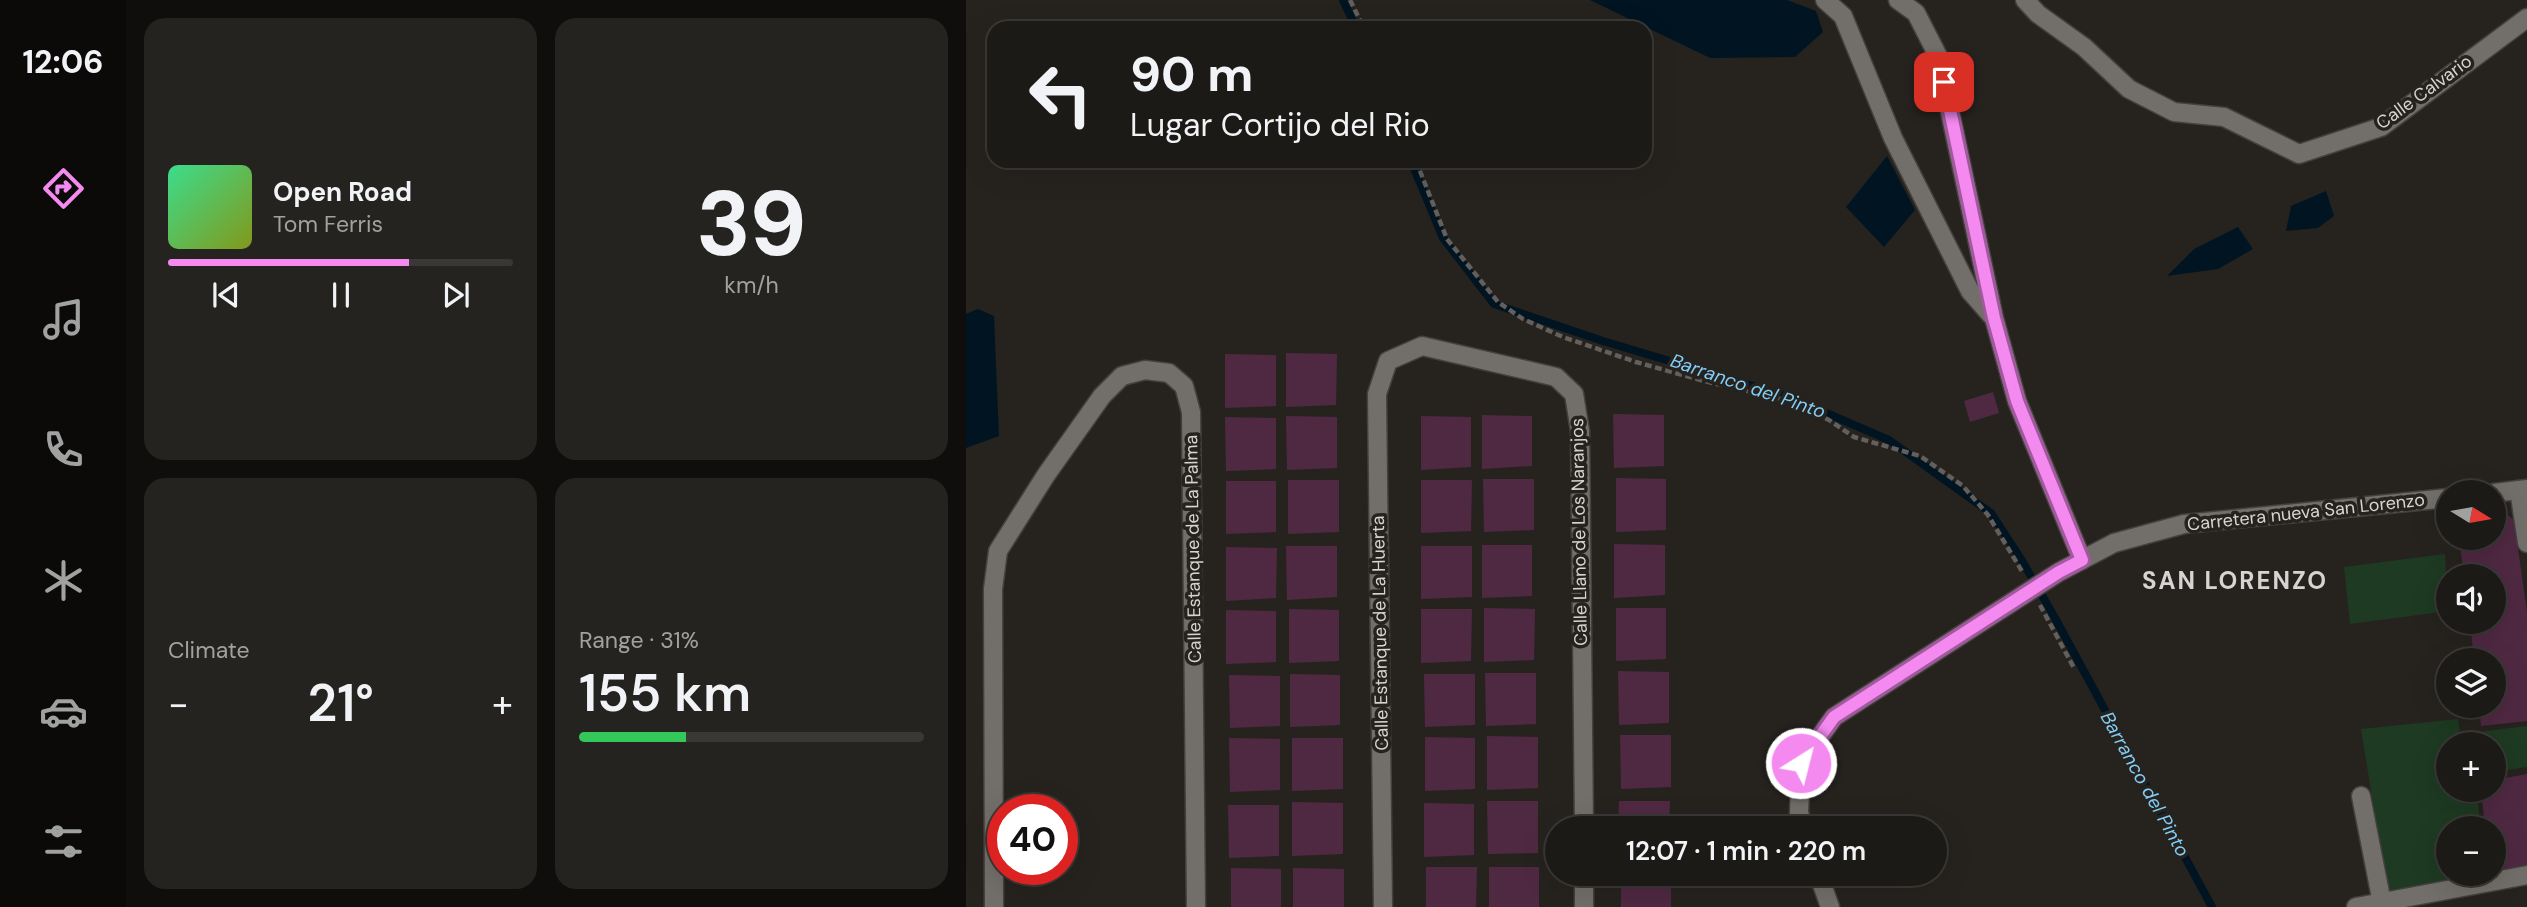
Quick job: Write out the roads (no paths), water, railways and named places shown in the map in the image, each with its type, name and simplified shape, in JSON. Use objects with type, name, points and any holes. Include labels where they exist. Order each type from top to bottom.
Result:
[{"type":"street","points":[[1825,0],[1843,16],[1893,138],[1970,291],[1994,318]]},
{"type":"street","points":[[1898,0],[1916,13],[1938,56],[1994,318],[2017,401],[2082,560]]},
{"type":"street","name":"Calle Calvario","points":[[2025,0],[2038,14],[2084,47],[2129,89],[2174,113],[2224,117],[2298,154],[2381,127],[2527,18]]},
{"type":"street","name":"Calle Llano de Los Naranjos","points":[[1388,361],[1422,346],[1556,377],[1574,394],[1580,431],[1584,816]]},
{"type":"street","name":"Calle Estanque de La Huerta","points":[[1383,907],[1377,394],[1388,361]]},
{"type":"street","name":"Calle Estanque de La Palma","points":[[994,907],[993,589],[998,551],[1046,475],[1102,396],[1122,376],[1145,370],[1169,373],[1185,386],[1192,412],[1196,907]]},
{"type":"street","points":[[2523,490],[2527,543]]},
{"type":"street","name":"Carretera nueva San Lorenzo","points":[[1800,816],[1801,763],[1834,717],[2059,572],[2114,543],[2183,524],[2436,499]]},
{"type":"street","points":[[2361,796],[2382,903]]},
{"type":"street","points":[[2356,907],[2527,875]]},
{"type":"street","points":[[1584,886],[1584,907]]},
{"type":"street","points":[[1822,886],[1829,907]]},
{"type":"water","points":[[1590,0],[1787,0],[1816,11],[1823,32],[1795,57],[1710,58],[1652,30],[1652,21],[1633,21]]},
{"type":"water","points":[[1887,156],[1915,210],[1884,247],[1846,207]]},
{"type":"water","points":[[2326,191],[2334,216],[2318,228],[2286,231],[2291,206]]},
{"type":"water","points":[[2238,227],[2253,249],[2218,269],[2167,276],[2194,249]]},
{"type":"water","points":[[978,309],[994,316],[999,436],[966,448],[966,314]]},
{"type":"waterway","name":"Barranco del Pinto","points":[[1343,0],[1353,21]]},
{"type":"waterway","name":"Barranco del Pinto","points":[[1414,168],[1443,238],[1494,304],[1603,341],[1789,397],[1889,440],[1991,513],[2055,618],[2212,907]]},
{"type":"district","name":"SAN LORENZO","points":[[2235,580]]}]
